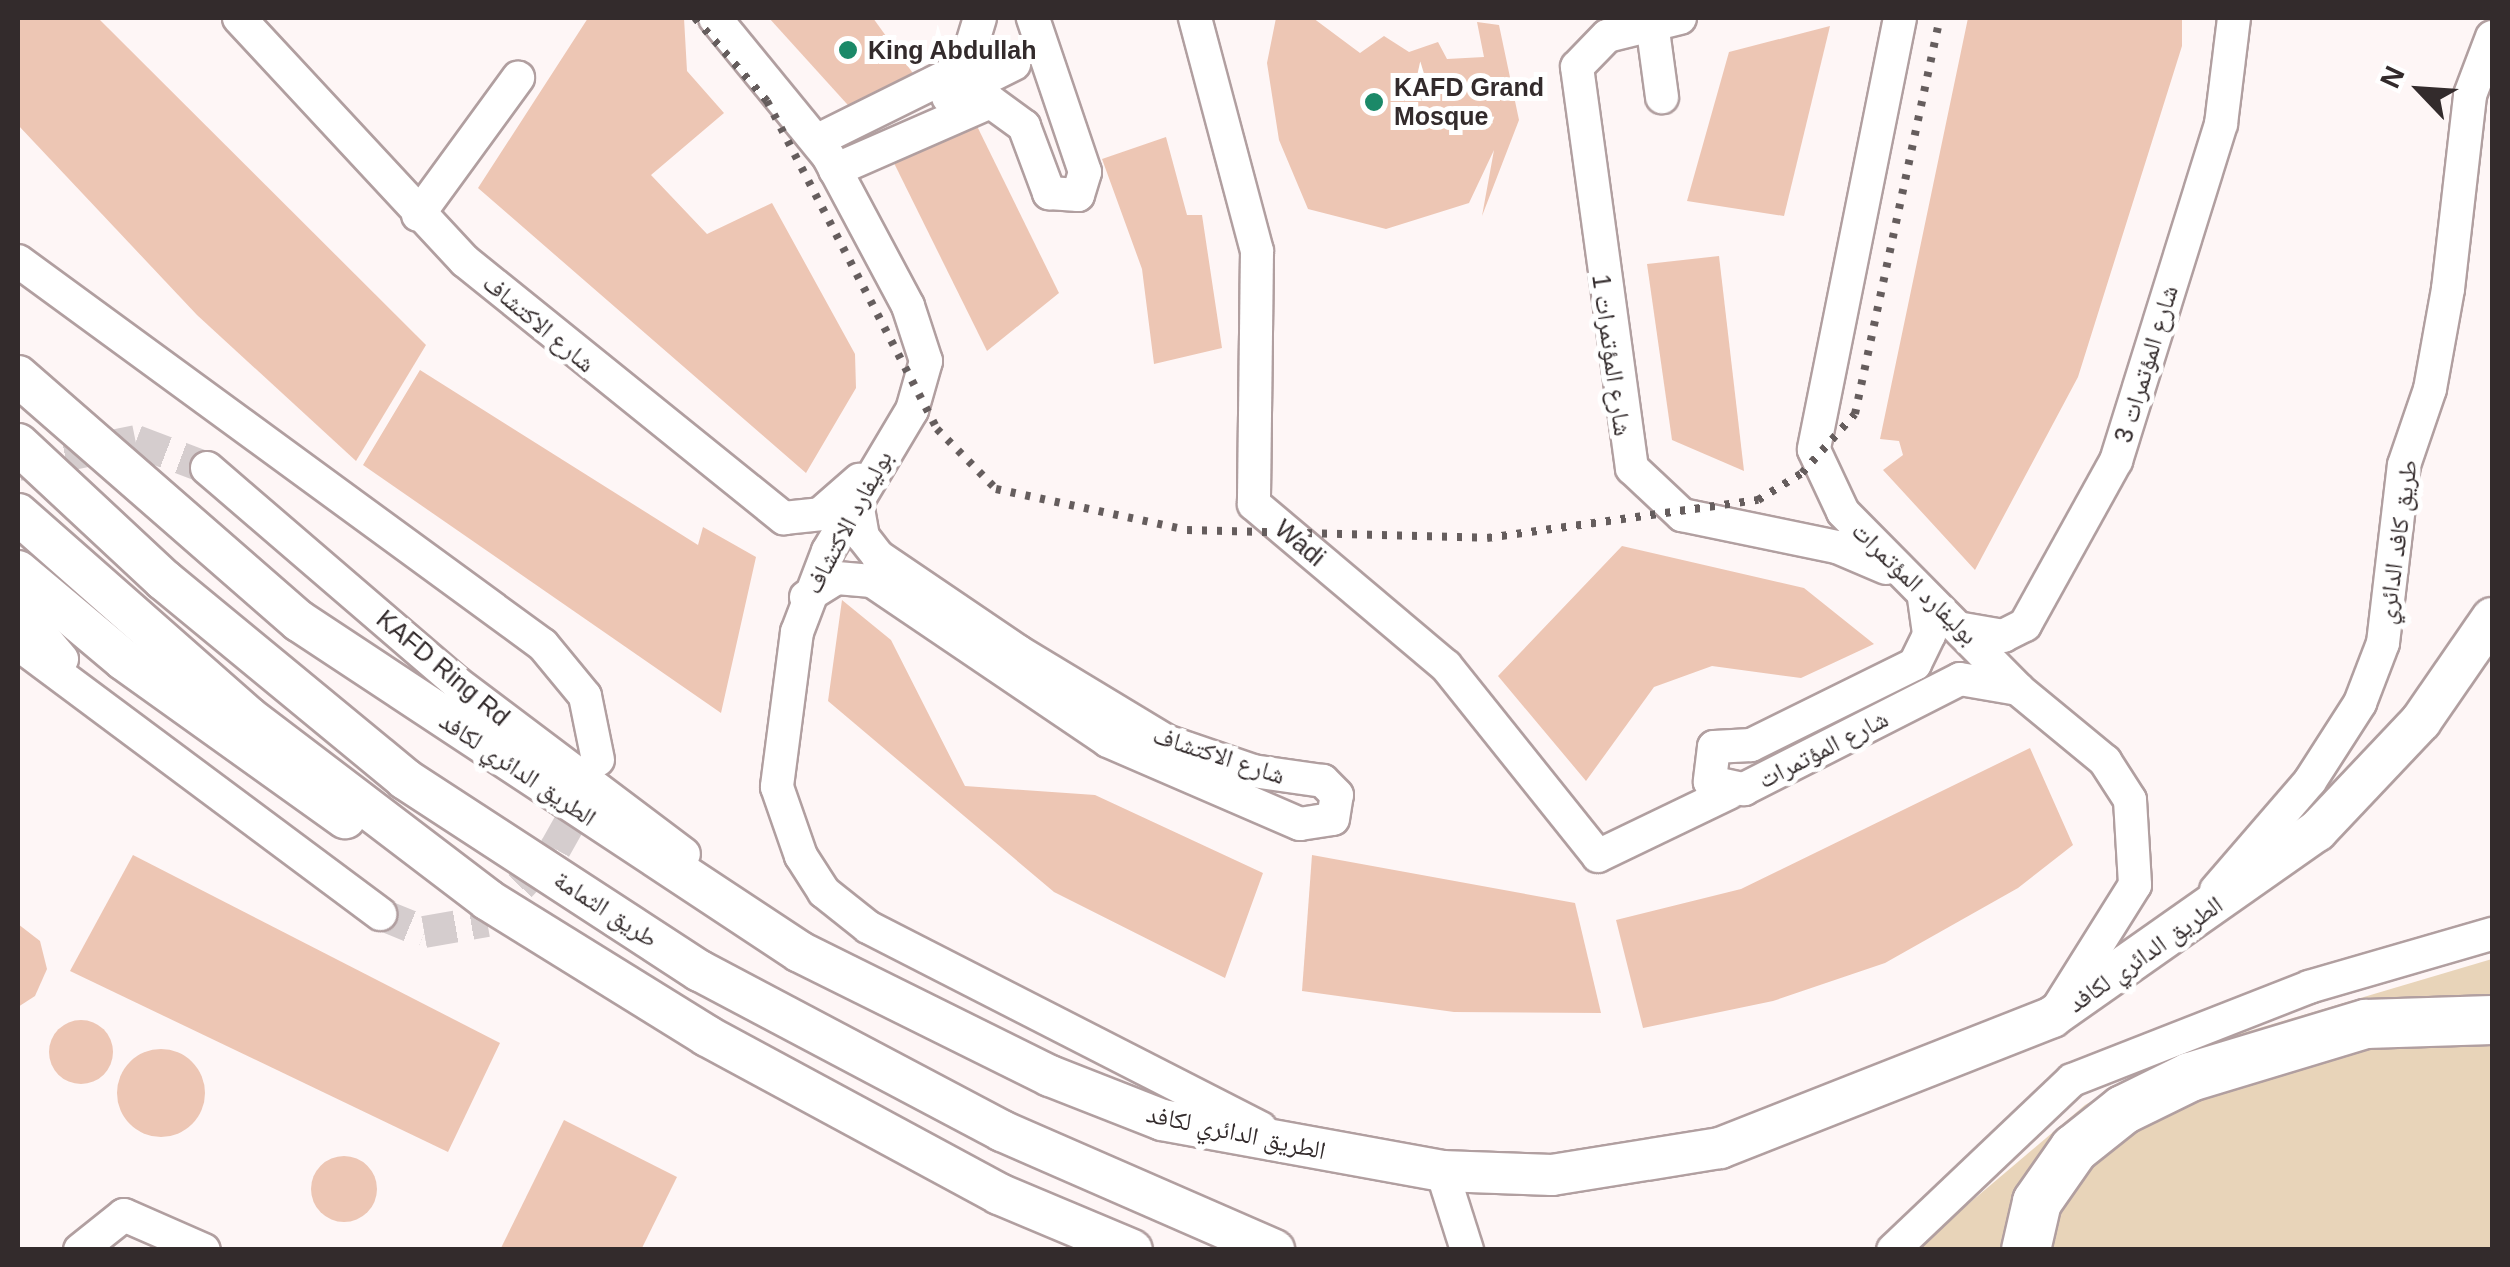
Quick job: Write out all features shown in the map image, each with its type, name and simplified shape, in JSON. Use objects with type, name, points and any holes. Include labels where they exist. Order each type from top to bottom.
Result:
[{"type":"highway","points":[[2026,1250],[2036,1202],[2074,1149],[2123,1110],[2190,1077],[2366,1024],[2492,1020]]},
{"type":"main road","name":"الطريق الدائري لكافد","points":[[18,376],[299,620],[800,952],[1050,1076],[1162,1120],[1442,1171],[1552,1174],[1720,1148],[2052,1017],[2317,831],[2421,721],[2492,618]]},
{"type":"main road","name":"طريق الثمامة","points":[[18,444],[406,779],[700,971],[1002,1132],[1274,1250]]},
{"type":"main road","points":[[18,514],[248,717],[488,900]]},
{"type":"main road","points":[[18,571],[297,790],[488,900],[707,1036],[999,1194],[1132,1250]]},
{"type":"street","name":"شارع الاكتشاف","points":[[239,18],[418,215],[784,518],[820,514],[879,461]]},
{"type":"street","name":"بوليفارد الاكتشاف","points":[[714,18],[827,155],[908,306],[926,361],[912,410],[879,461],[806,598],[784,695],[777,787],[786,825],[824,892],[962,982],[1312,1150]]},
{"type":"street","points":[[827,155],[966,67],[980,18]]},
{"type":"street","points":[[1024,126],[1049,193],[1068,201],[1086,172],[1033,18]]},
{"type":"street","name":"Wadi","points":[[1195,18],[1258,251],[1254,504],[1446,666],[1598,856],[1729,793]]},
{"type":"street","name":"بوليفارد المؤتمرات","points":[[1900,18],[1814,450],[1832,499],[1898,574],[1959,627],[2019,690],[2105,762],[2138,824],[2136,885],[2052,1017]]},
{"type":"street","name":"شارع المؤتمرات 3","points":[[1959,627],[2003,636],[2025,624],[2116,460],[2221,124],[2234,18]]},
{"type":"street","points":[[1662,97],[1666,20]]},
{"type":"street","name":"شارع المؤتمرات 1","points":[[1666,20],[1590,32],[1578,102],[1632,468],[1682,515],[1838,548],[1898,574]]},
{"type":"street","name":"طريق كافد الدائري","points":[[2181,930],[2310,781],[2360,703],[2383,643],[2404,464],[2430,389],[2448,289],[2470,95],[2492,37]]},
{"type":"street","points":[[827,155],[1014,64]]},
{"type":"street","points":[[418,215],[518,78]]},
{"type":"street","points":[[827,155],[975,102],[1004,108],[1024,126],[1054,136],[1068,120]]},
{"type":"street","name":"الطريق الدائري لكافد","points":[[18,261],[542,645],[585,696],[598,760]]},
{"type":"street","name":"KAFD Ring Rd","points":[[206,468],[457,683],[705,870],[722,903]]},
{"type":"street","name":"شارع الاكتشاف","points":[[806,598],[837,578],[872,581],[1108,741],[1300,824],[1333,819],[1337,795],[1323,781],[1253,771],[1166,740],[1019,652],[878,556],[863,537],[858,502]]},
{"type":"street","points":[[18,583],[27,618],[86,687]]},
{"type":"street","name":"شارع المؤتمرات","points":[[1924,598],[1928,635],[1914,664],[1751,744],[1714,747],[1706,772],[1729,793],[1960,680],[2019,690]]},
{"type":"street","points":[[18,644],[86,687],[380,914]]},
{"type":"street","points":[[1894,1250],[2072,1080],[2309,987],[2492,934]]},
{"type":"street","points":[[1442,1171],[1467,1250]]},
{"type":"street","points":[[80,1250],[124,1215],[204,1250]]},
{"type":"shaded area","points":[[2492,959],[2492,1249],[1914,1250],[2085,1105],[2175,1053]]},
{"type":"building","points":[[18,18],[98,18],[426,345],[356,461],[197,315],[18,125]]},
{"type":"building","points":[[588,18],[684,18],[687,71],[724,113],[651,175],[707,234],[772,203],[855,354],[856,388],[806,473],[478,188]]},
{"type":"building","name":"King Abdullah","points":[[769,18],[873,18],[920,83],[856,114]]},
{"type":"building","points":[[1276,18],[1313,18],[1360,53],[1384,36],[1409,52],[1438,42],[1447,59],[1484,57],[1477,22],[1499,25],[1519,120],[1482,216],[1494,150],[1469,203],[1386,229],[1308,209],[1279,140],[1267,63]]},
{"type":"building","points":[[1968,18],[2182,18],[2182,46],[2078,377],[1975,570],[1883,470],[1903,455],[1899,441],[1880,439]]},
{"type":"building","points":[[1830,26],[1784,216],[1687,201],[1729,52]]},
{"type":"building","points":[[974,120],[1059,293],[987,351],[890,155]]},
{"type":"building","points":[[1166,137],[1187,215],[1202,215],[1222,348],[1154,364],[1142,269],[1102,159]]},
{"type":"building","points":[[1719,256],[1744,471],[1672,440],[1647,264]]},
{"type":"building","points":[[420,370],[698,545],[703,527],[756,557],[721,713],[363,465]]},
{"type":"building","points":[[1622,546],[1804,588],[1874,644],[1801,678],[1712,666],[1654,687],[1586,781],[1498,676]]},
{"type":"building","points":[[842,600],[891,640],[965,786],[1095,795],[1263,873],[1225,978],[1054,892],[828,701]]},
{"type":"building","points":[[2030,748],[2073,845],[2018,888],[1885,963],[1773,1001],[1643,1028],[1616,920],[1741,889]]},
{"type":"building","points":[[133,855],[500,1043],[448,1152],[70,971]]},
{"type":"building","points":[[1312,855],[1575,903],[1601,1013],[1454,1012],[1302,991]]},
{"type":"building","points":[[18,924],[40,941],[47,969],[35,996],[18,1007]]},
{"type":"building","points":[[81,1020],[104,1029],[113,1052],[104,1075],[81,1084],[58,1075],[49,1052],[58,1029]]},
{"type":"building","points":[[161,1049],[178,1052],[192,1062],[202,1076],[202,1110],[192,1124],[178,1134],[161,1137],[144,1134],[130,1124],[120,1110],[117,1093],[120,1076],[130,1062],[144,1052]]},
{"type":"building","points":[[564,1120],[677,1177],[641,1250],[500,1250]]},
{"type":"building","points":[[344,1156],[367,1166],[377,1189],[367,1212],[344,1222],[321,1212],[311,1189],[321,1166]]},
{"type":"tunnel","points":[[18,465],[136,441],[207,468]]},
{"type":"tunnel","points":[[380,914],[424,932],[487,921],[555,849],[591,785]]},
{"type":"railway","points":[[695,18],[767,101],[937,429],[996,489],[1187,530],[1487,538],[1758,500],[1802,473],[1855,414],[1940,18]]},
{"type":"place","name":"King Abdullah","points":[[848,50]]},
{"type":"place","name":"KAFD Grand Mosque","points":[[1374,102]]}]
